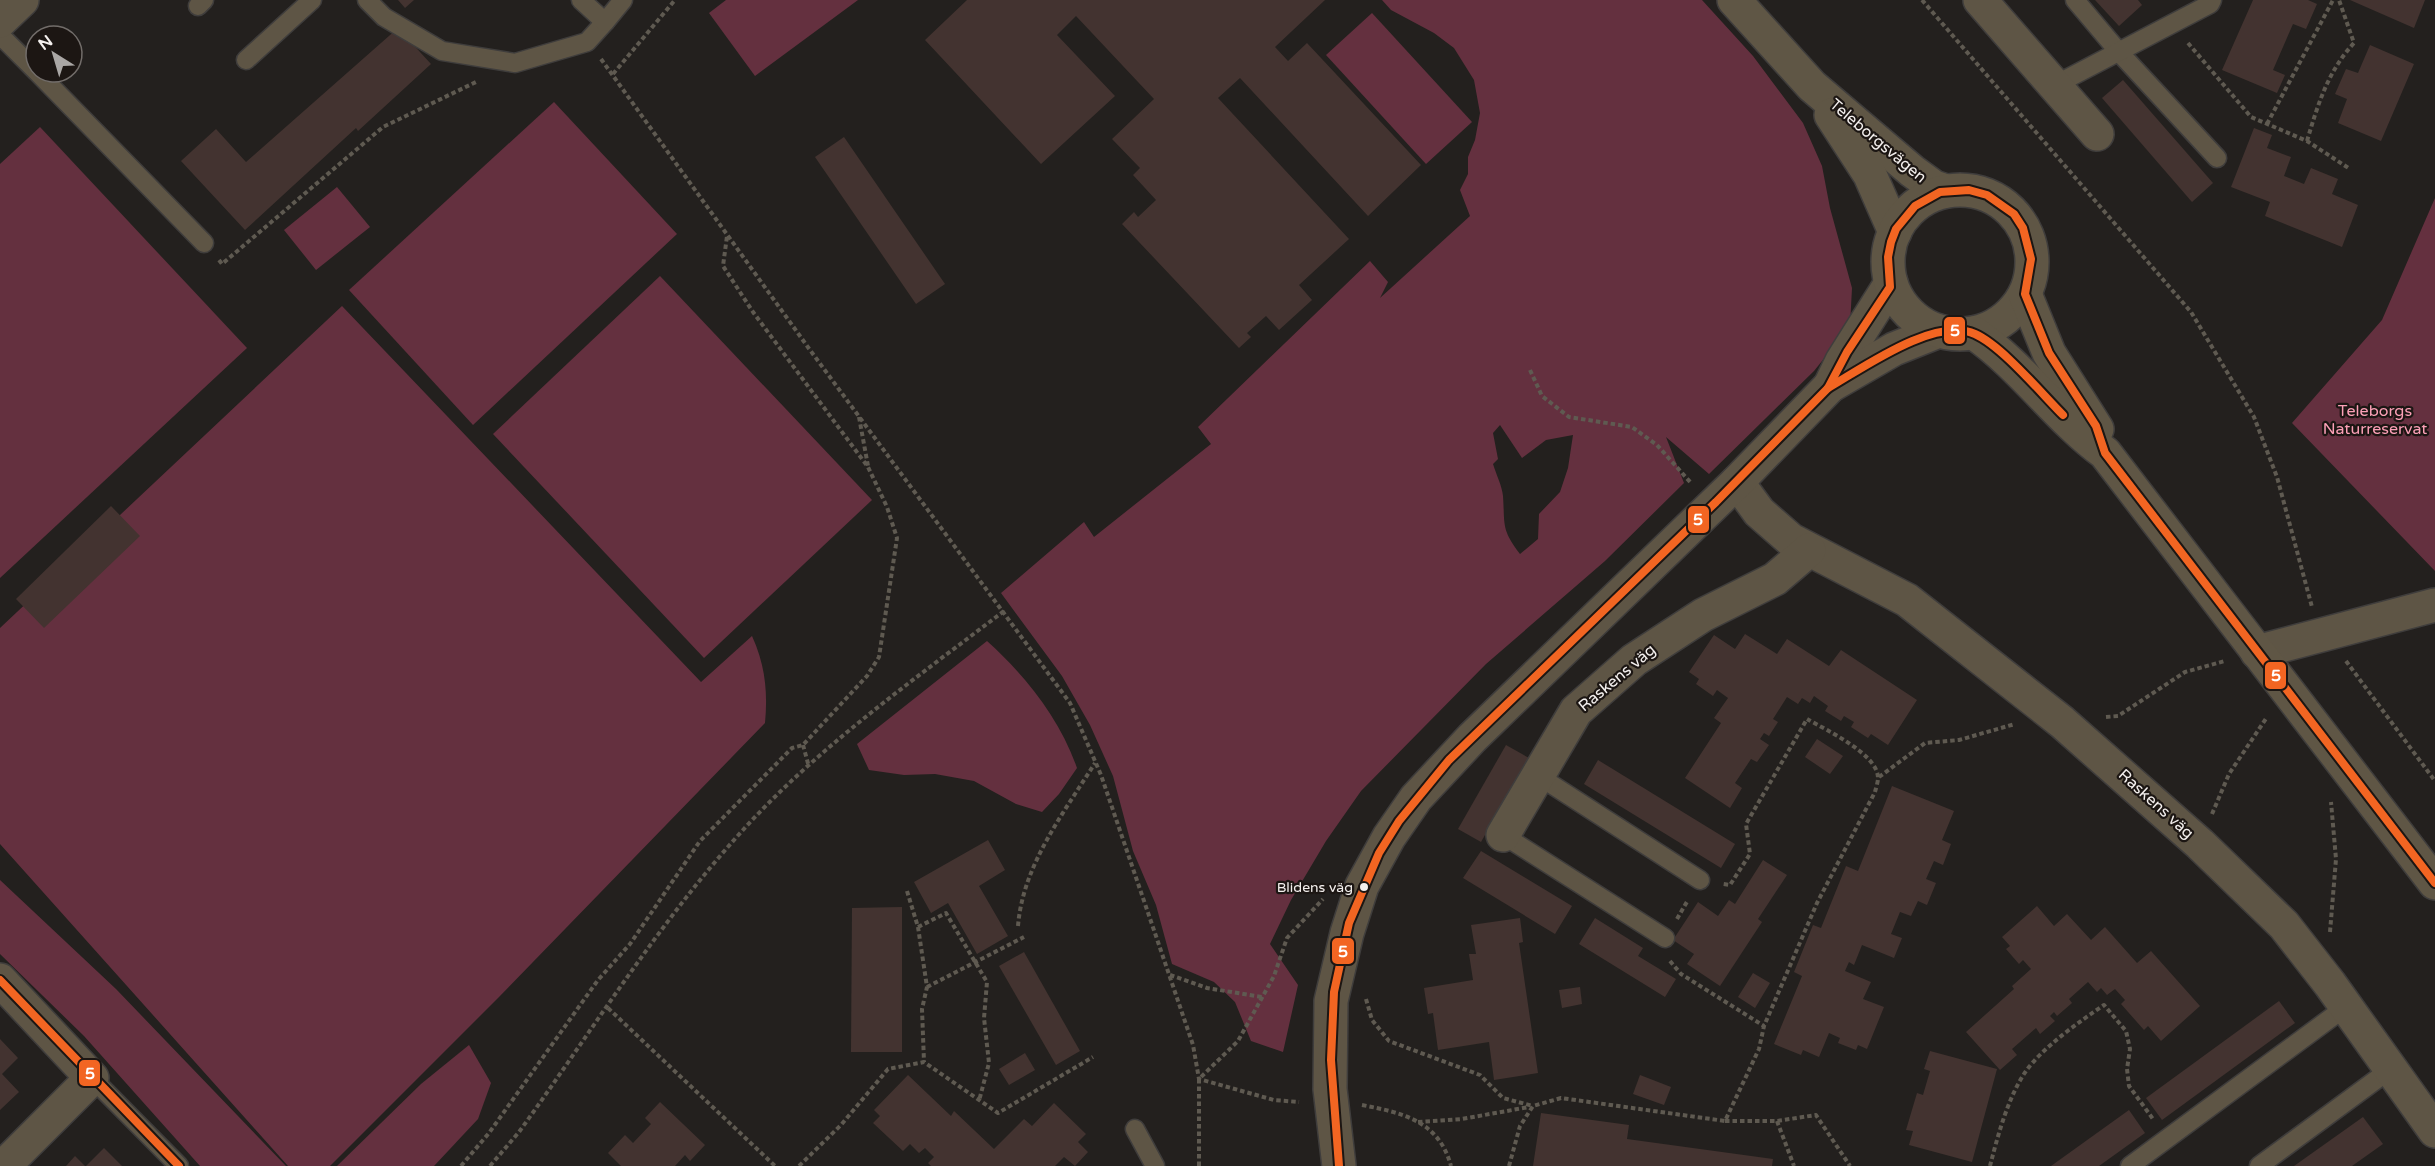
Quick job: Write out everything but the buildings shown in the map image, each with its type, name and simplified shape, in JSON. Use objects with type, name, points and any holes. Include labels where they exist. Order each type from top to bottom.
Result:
[{"type":"main road","name":"Teleborgsvägen","points":[[1734,0],[1812,86],[1912,171],[1934,187],[1946,191]]},
{"type":"main road","name":"Teleborgsvägen","points":[[1812,86],[1870,175],[1894,232]]},
{"type":"main road","points":[[1962,189],[1986,194],[2000,202],[2018,218],[2026,231],[2032,255],[2030,279],[2025,294],[2004,319],[1974,333],[1939,331],[1923,324],[1898,300],[1891,283],[1888,257],[1894,232],[1903,217],[1916,205],[1930,196],[1946,191],[1962,189]]},
{"type":"main road","points":[[2025,294],[2049,353],[2096,426],[2105,453]]},
{"type":"main road","points":[[1974,333],[1998,349],[2081,435],[2105,453],[2435,883]]},
{"type":"street","points":[[0,21],[22,0]]},
{"type":"street","points":[[1980,0],[2097,134]]},
{"type":"street","points":[[1830,386],[1842,361],[1891,283]]},
{"type":"street","points":[[1339,1166],[1330,1089],[1331,1001],[1347,933],[1362,886],[1389,837],[1416,798],[1472,738],[1737,482],[1830,386],[1894,349],[1939,331]]},
{"type":"street","name":"Raskens väg","points":[[1737,482],[1759,512],[1791,540],[1907,600],[2062,722],[2200,844],[2284,925],[2347,1006],[2435,1131]]},
{"type":"street","name":"Raskens väg","points":[[1503,835],[1576,711],[1634,660],[1703,615],[1775,579],[1809,550]]},
{"type":"street","points":[[2257,652],[2435,605]]},
{"type":"street","points":[[0,980],[92,1078],[4,1166]]},
{"type":"lane","points":[[246,60],[312,0]]},
{"type":"lane","points":[[367,0],[384,17],[442,51],[515,63],[588,42],[623,0]]},
{"type":"lane","points":[[581,0],[605,22]]},
{"type":"lane","points":[[2075,0],[2118,51],[2217,158]]},
{"type":"lane","points":[[2055,84],[2210,4],[2212,0]]},
{"type":"lane","points":[[0,34],[24,59]]},
{"type":"lane","points":[[48,84],[204,243]]},
{"type":"lane","points":[[1537,775],[1701,879]]},
{"type":"lane","points":[[1503,835],[1665,938]]},
{"type":"lane","points":[[2130,1166],[2347,1006]]},
{"type":"lane","points":[[2259,1166],[2392,1068]]},
{"type":"lane","points":[[92,1078],[179,1166]]},
{"type":"lane","points":[[1136,1129],[1155,1166]]},
{"type":"path","points":[[675,0],[613,74],[647,126],[1070,703],[1095,762],[1193,1045],[1199,1079],[1199,1166]]},
{"type":"path","points":[[1922,0],[2191,312],[2254,417],[2277,477],[2312,608],[2326,635],[2435,781]]},
{"type":"path","points":[[2267,124],[2333,0]]},
{"type":"path","points":[[2307,141],[2320,98],[2337,62],[2354,43],[2339,0]]},
{"type":"path","points":[[2171,24],[2251,117],[2307,141],[2350,169]]},
{"type":"path","points":[[204,243],[222,264],[383,128],[515,63]]},
{"type":"path","points":[[460,1166],[489,1133],[598,980],[630,944],[700,841],[792,748],[803,746],[867,676],[879,657],[897,538],[887,507],[868,467],[753,312],[723,266],[727,236]]},
{"type":"path","points":[[1530,370],[1542,396],[1569,417],[1632,428],[1657,445],[1713,505]]},
{"type":"path","points":[[859,416],[868,467]]},
{"type":"path","points":[[490,1166],[519,1132],[696,883],[744,828],[809,767],[905,687],[1004,612]]},
{"type":"path","points":[[1725,1121],[1759,1048],[1764,1026],[1817,903],[1875,792],[1879,777],[1925,743],[1959,740],[2024,722],[2062,722],[2118,716],[2185,672],[2257,652]]},
{"type":"path","points":[[2200,844],[2229,774],[2285,688]]},
{"type":"path","points":[[1764,1026],[1682,974],[1669,961],[1665,938],[1701,879],[1730,885],[1750,854],[1746,824],[1807,719],[1857,748],[1872,762],[1879,777]]},
{"type":"path","points":[[803,746],[809,767]]},
{"type":"path","points":[[1018,926],[1020,900],[1043,844],[1095,762]]},
{"type":"path","points":[[2320,970],[2332,926],[2336,859],[2331,800]]},
{"type":"path","points":[[907,891],[918,927],[927,987],[922,1009],[924,1062]]},
{"type":"path","points":[[1199,1079],[1238,1041],[1274,976],[1287,938],[1328,894]]},
{"type":"path","points":[[918,927],[946,913],[987,982],[984,1018],[989,1063],[979,1101]]},
{"type":"path","points":[[927,987],[1024,937]]},
{"type":"path","points":[[1169,975],[1207,988],[1262,997]]},
{"type":"path","points":[[1362,987],[1372,1020],[1389,1041],[1480,1075],[1503,1098],[1533,1106]]},
{"type":"path","points":[[1990,1166],[2017,1086],[2027,1068],[2079,1023],[2104,1005],[2126,1030],[2130,1048],[2127,1069],[2129,1086],[2167,1139]]},
{"type":"path","points":[[608,1008],[775,1166]]},
{"type":"path","points":[[799,1166],[841,1125],[888,1069],[924,1062],[998,1113],[1094,1057]]},
{"type":"path","points":[[1199,1079],[1275,1100],[1303,1102]]},
{"type":"path","points":[[1418,1122],[1462,1119],[1533,1106],[1561,1098],[1725,1121],[1777,1120],[1816,1115],[1850,1166]]},
{"type":"path","points":[[1361,1105],[1411,1117],[1433,1131],[1448,1155],[1450,1166]]},
{"type":"path","points":[[1509,1166],[1520,1126],[1533,1106]]},
{"type":"path","points":[[1777,1120],[1794,1166]]},
{"type":"green space","points":[[726,0],[858,0],[755,76],[709,13]]},
{"type":"green space","points":[[1382,0],[1702,0],[1753,56],[1803,123],[1822,166],[1830,208],[1852,288],[1850,326],[1814,371],[1709,474],[1666,437],[1684,483],[1605,561],[1486,664],[1361,791],[1326,841],[1291,900],[1270,944],[1298,985],[1283,1052],[1251,1041],[1235,1002],[1214,982],[1172,964],[1156,905],[1133,851],[1113,776],[1090,725],[1062,676],[1001,593],[1084,522],[1094,537],[1211,444],[1198,427],[1370,261],[1388,282],[1380,298],[1470,216],[1460,190],[1468,174],[1468,157],[1475,140],[1480,113],[1474,80],[1454,48],[1434,33],[1391,10]],"holes":[[[1500,425],[1522,458],[1546,440],[1573,435],[1568,468],[1560,492],[1539,514],[1538,539],[1520,554],[1507,532],[1502,492],[1493,464],[1498,459],[1493,433]]]},
{"type":"green space","points":[[1372,13],[1472,122],[1426,164],[1326,55]]},
{"type":"green space","points":[[554,102],[677,234],[473,425],[349,290]]},
{"type":"green space","points":[[40,127],[247,348],[0,578],[0,164]]},
{"type":"green space","points":[[337,187],[370,227],[316,270],[284,230]]},
{"type":"green space","name":"Teleborgs Naturreservat","points":[[2435,198],[2435,571],[2292,423],[2382,320]]},
{"type":"green space","points":[[660,276],[872,500],[704,658],[493,434]]},
{"type":"green space","points":[[342,306],[701,682],[752,636],[763,668],[766,712],[765,723],[499,997],[330,1166],[288,1166],[0,844],[0,628]]},
{"type":"green space","points":[[987,641],[1015,668],[1040,699],[1061,732],[1077,768],[1059,794],[1042,812],[1016,804],[974,781],[935,774],[904,775],[869,770],[857,744]]},
{"type":"green space","points":[[0,880],[116,989],[286,1166],[200,1166],[84,1036],[0,954]]},
{"type":"green space","points":[[469,1045],[491,1083],[478,1119],[434,1166],[337,1166],[421,1084]]},
{"type":"transit line","name":"5","points":[[1339,1166],[1331,1060],[1334,992],[1349,923],[1379,853],[1399,821],[1449,760],[1716,502],[1828,388],[1847,352],[1890,287],[1888,257],[1896,229],[1915,206],[1940,192],[1969,190],[1987,195],[2014,214],[2023,228],[2031,259],[2025,294],[2049,353],[2096,426],[2105,453],[2435,883]]},
{"type":"transit line","name":"5","points":[[1828,388],[1879,357],[1920,338],[1940,332],[1959,330],[1975,334],[1986,340],[2021,371],[2063,415]]},
{"type":"transit line","name":"5","points":[[0,980],[179,1166]]},
{"type":"place","name":"Blidens väg","points":[[1364,887]]}]
